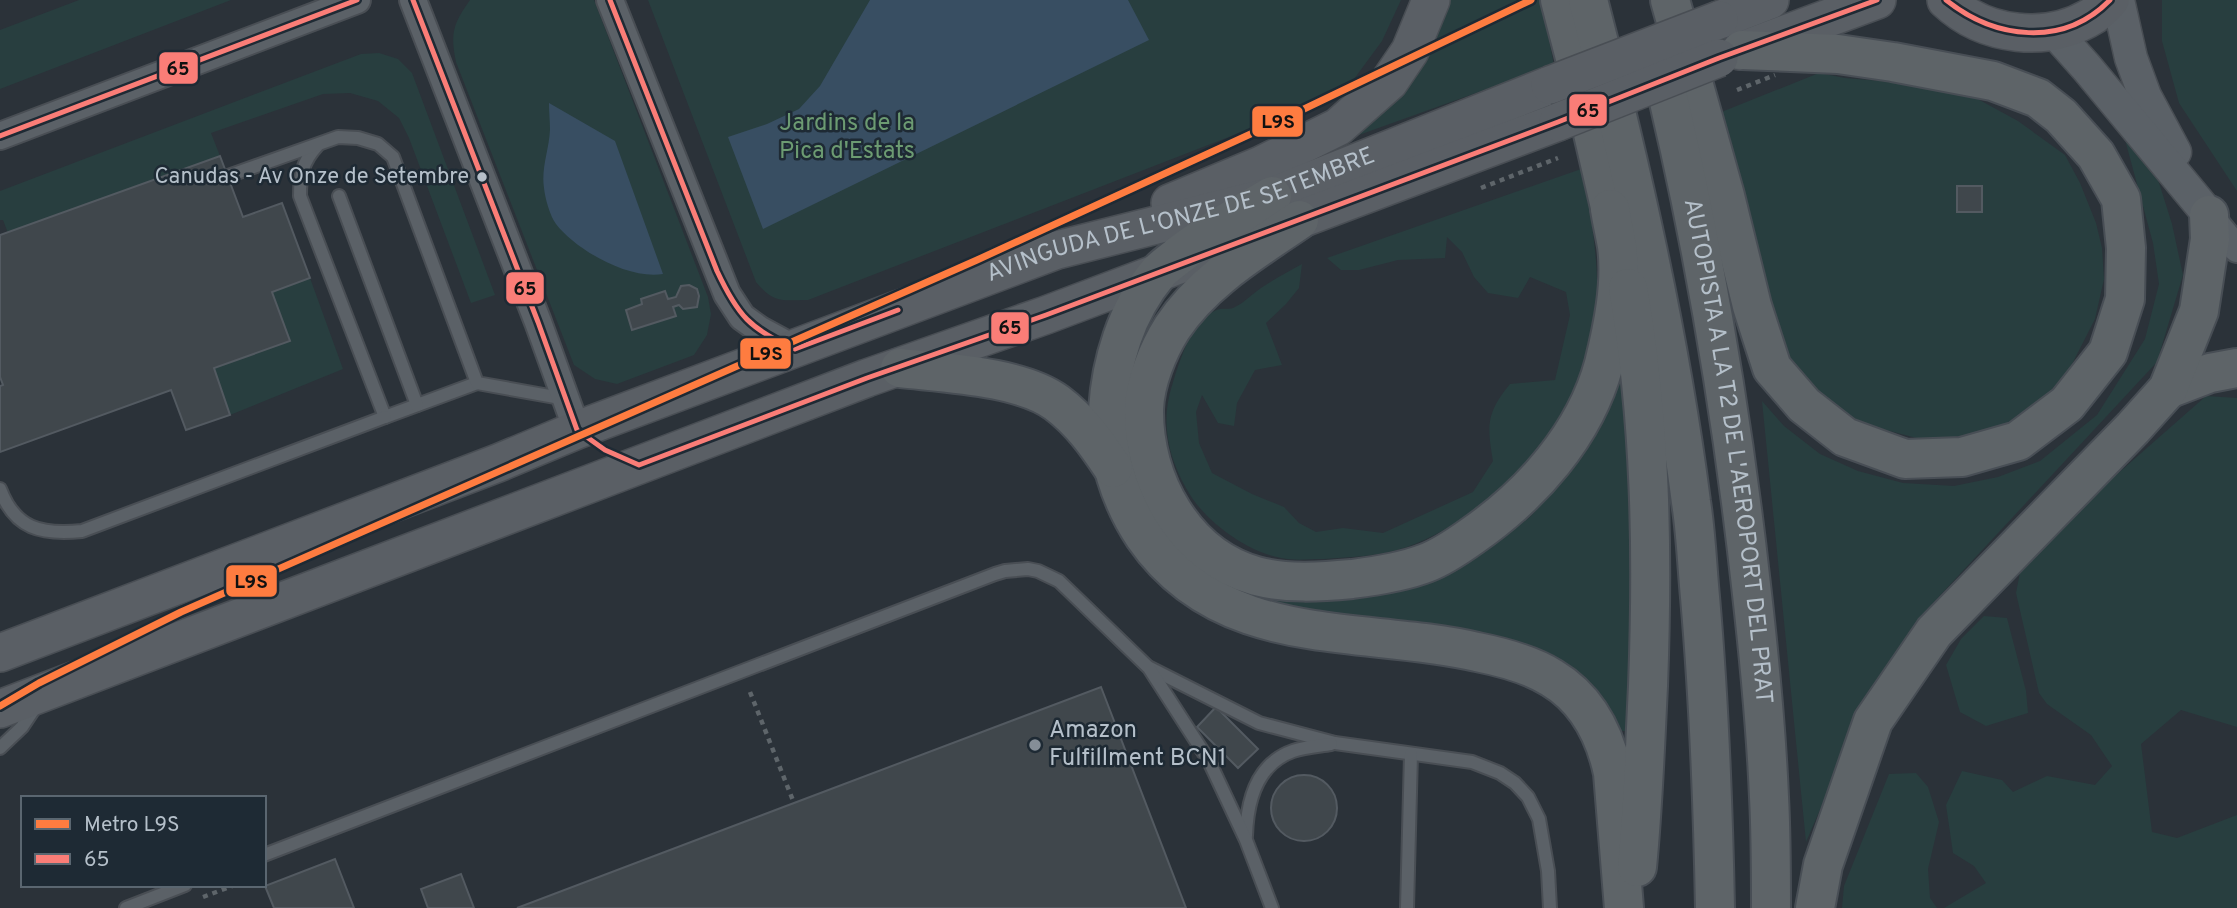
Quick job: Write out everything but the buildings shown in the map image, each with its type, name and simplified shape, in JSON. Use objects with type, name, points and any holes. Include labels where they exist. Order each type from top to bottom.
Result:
[{"type":"highway","points":[[1560,0],[1627,280],[1641,371],[1649,492],[1651,587],[1643,808],[1633,908]]},
{"type":"highway","points":[[1588,0],[1638,204],[1667,348],[1692,504],[1713,800],[1715,908]]},
{"type":"highway","name":"AUTOPISTA A LA T2 DE L'AEROPORT DEL PRAT","points":[[1644,0],[1693,218],[1718,345],[1742,504],[1769,795],[1771,908]]},
{"type":"highway","points":[[1670,0],[1725,196],[1749,295],[1772,368],[1804,405],[1845,437],[1905,459],[1962,457],[2018,441],[2067,404],[2108,352],[2124,299],[2126,248],[2121,199],[2096,155],[2061,116],[2038,98],[1982,79],[1893,62],[1838,54],[1731,54]]},
{"type":"highway","points":[[1285,208],[1241,260],[1209,285],[1172,328],[1149,378],[1144,408],[1152,467],[1177,520],[1196,541],[1222,562],[1255,576],[1292,582],[1364,578],[1427,563],[1493,522],[1520,499],[1548,469],[1588,407],[1603,366],[1617,284],[1617,249],[1610,209]]},
{"type":"highway","points":[[1113,468],[1108,414],[1113,368],[1136,308],[1159,272],[1207,234],[1285,208]]},
{"type":"highway","points":[[1815,908],[1823,864],[1873,721],[1934,632],[2168,389],[2199,311],[2210,239],[2209,215]]},
{"type":"highway","points":[[900,368],[985,379],[1034,391],[1054,401],[1091,435],[1113,468],[1127,506],[1152,547],[1175,572],[1200,591],[1230,608],[1266,621],[1305,629],[1365,638],[1435,643],[1485,653],[1551,677],[1572,693],[1588,712],[1609,753],[1624,908]]},
{"type":"highway","points":[[2168,389],[2210,373],[2237,368]]},
{"type":"main road","points":[[1057,250],[1261,165],[1338,127],[1389,82],[1410,51],[1431,0]]},
{"type":"main road","name":"AVINGUDA DE L'ONZE DE SETEMBRE","points":[[1285,208],[1550,85],[1770,0]]},
{"type":"main road","name":"AVINGUDA DE L'ONZE DE SETEMBRE","points":[[0,653],[498,463],[572,417],[795,349],[1057,250],[1285,208],[1558,122],[1877,0]]},
{"type":"main road","points":[[1946,0],[1959,12],[1990,28],[2026,34],[2061,29],[2094,15],[2110,0]]},
{"type":"main road","name":"AVINGUDA DE L'ONZE DE SETEMBRE","points":[[0,709],[867,378],[1159,272]]},
{"type":"main road","points":[[572,417],[605,450],[639,465]]},
{"type":"street","points":[[0,136],[357,0]]},
{"type":"street","points":[[413,0],[538,321],[572,417]]},
{"type":"street","points":[[610,0],[727,294],[742,317],[795,349]]},
{"type":"street","points":[[2118,0],[2131,58],[2145,96],[2209,215]]},
{"type":"street","points":[[2053,30],[2237,249]]},
{"type":"lane","points":[[228,176],[338,137],[358,138],[378,144],[394,157],[477,383]]},
{"type":"lane","points":[[319,144],[306,158],[300,178],[300,197],[385,416]]},
{"type":"lane","points":[[340,197],[417,405]]},
{"type":"lane","points":[[0,489],[7,508],[26,526],[59,533],[82,531],[477,383],[572,417]]},
{"type":"lane","points":[[266,854],[1005,570],[1017,569],[1038,571],[1059,580],[1149,668],[1209,761],[1246,839],[1272,908]]},
{"type":"lane","points":[[1149,668],[1259,723],[1335,743],[1472,762],[1515,783],[1528,797],[1539,819],[1548,871],[1550,908]]},
{"type":"lane","points":[[0,748],[22,727],[44,692]]},
{"type":"lane","points":[[1246,839],[1250,800],[1259,780],[1271,765],[1292,752],[1335,743]]},
{"type":"lane","points":[[1407,908],[1411,754]]},
{"type":"lane","points":[[126,908],[180,887]]},
{"type":"path","points":[[749,691],[794,803]]},
{"type":"green space","points":[[79,0],[231,0],[0,89],[0,30]]},
{"type":"green space","points":[[470,0],[594,0],[708,297],[711,314],[707,335],[694,355],[617,384],[595,379],[574,365],[456,62],[454,29]]},
{"type":"green space","name":"Jardins de la Pica d'Estats","points":[[648,0],[1401,0],[1382,41],[1354,79],[1296,111],[808,300],[791,300],[768,294],[756,282]]},
{"type":"green space","points":[[1448,0],[1541,0],[1554,65],[1345,140],[1375,120],[1406,87]]},
{"type":"green space","points":[[2162,0],[2237,0],[2237,191],[2179,103],[2162,41]]},
{"type":"green space","points":[[379,53],[398,59],[412,73],[495,295],[471,303],[399,118],[378,101],[350,93],[323,94],[211,133],[220,156],[8,233],[3,220],[0,220],[0,191],[361,54]]},
{"type":"green space","points":[[1819,73],[1916,84],[1974,97],[2018,121],[2065,155],[2096,223],[2102,248],[2104,279],[2095,319],[2070,368],[2037,407],[1985,434],[1924,440],[1863,424],[1812,390],[1785,356],[1714,115]]},
{"type":"green space","points":[[2124,136],[2155,170],[2172,224],[2183,275],[2157,362],[1920,617],[1868,699],[1806,842],[1762,401],[1784,426],[1820,454],[1858,471],[1903,483],[1954,486],[1998,477],[2040,461],[2097,415],[2145,339],[2159,284],[2153,243]]},
{"type":"green space","points":[[1584,168],[1597,282],[1595,321],[1587,357],[1574,393],[1554,427],[1531,458],[1504,486],[1474,511],[1441,532],[1407,547],[1377,554],[1324,559],[1281,558],[1253,549],[1226,532],[1193,500],[1172,455],[1166,421],[1174,378],[1191,335],[1210,313],[1238,305],[1302,264],[1299,288],[1266,323],[1282,365],[1255,370],[1237,403],[1234,426],[1218,423],[1202,395],[1196,412],[1199,443],[1212,473],[1284,507],[1299,523],[1316,532],[1343,528],[1383,533],[1473,492],[1493,461],[1490,420],[1502,394],[1510,384],[1555,380],[1570,315],[1566,292],[1530,277],[1518,298],[1488,293],[1474,277],[1462,252],[1447,237],[1445,258],[1398,260],[1359,270],[1341,270],[1327,258]]},
{"type":"green space","points":[[310,278],[343,369],[230,415],[214,368],[290,341],[272,292]]},
{"type":"green space","points":[[1620,384],[1624,388],[1631,555],[1627,731],[1621,731],[1611,711],[1599,697],[1325,615],[1275,604],[1246,593],[1248,586],[1504,536],[1530,517],[1562,482]]},
{"type":"green space","points":[[2206,396],[2237,398],[2237,727],[2181,710],[2141,744],[2152,832],[2177,838],[2237,815],[2237,908],[1944,908],[1986,883],[1974,866],[1953,853],[1946,805],[1962,771],[2002,780],[2013,792],[2047,776],[2095,785],[2112,766],[2091,735],[2047,704],[2039,693],[2016,593],[2023,557]]},
{"type":"green space","points":[[1984,616],[2007,618],[2026,691],[2028,713],[1986,726],[1960,712],[1946,665],[1961,639]]},
{"type":"green space","points":[[1916,773],[1928,787],[1939,822],[1928,869],[1930,898],[1937,908],[1842,908],[1844,886],[1889,774]]},
{"type":"water","points":[[870,0],[1128,0],[1149,40],[763,229],[728,137],[767,124],[799,109],[820,86]]},
{"type":"water","points":[[549,103],[615,141],[663,274],[635,272],[604,261],[576,244],[556,224],[548,207],[543,181],[550,130]]},
{"type":"metro line","name":"L9S","points":[[0,706],[39,683],[181,612],[977,260],[1279,121],[1531,0]]},
{"type":"transit line","name":"65","points":[[0,136],[357,0]]},
{"type":"transit line","name":"65","points":[[413,0],[577,430],[605,450],[639,465],[867,378],[1046,315],[1877,0]]},
{"type":"transit line","name":"65","points":[[610,0],[717,271],[732,299],[747,319],[767,335],[795,349],[898,310]]},
{"type":"transit line","name":"65","points":[[1946,0],[1986,23],[2029,33],[2071,26],[2110,0]]},
{"type":"place","name":"Canudas - Av Onze de Setembre","points":[[482,177]]},
{"type":"place","name":"Amazon Fulfillment BCN1","points":[[1035,745]]}]
